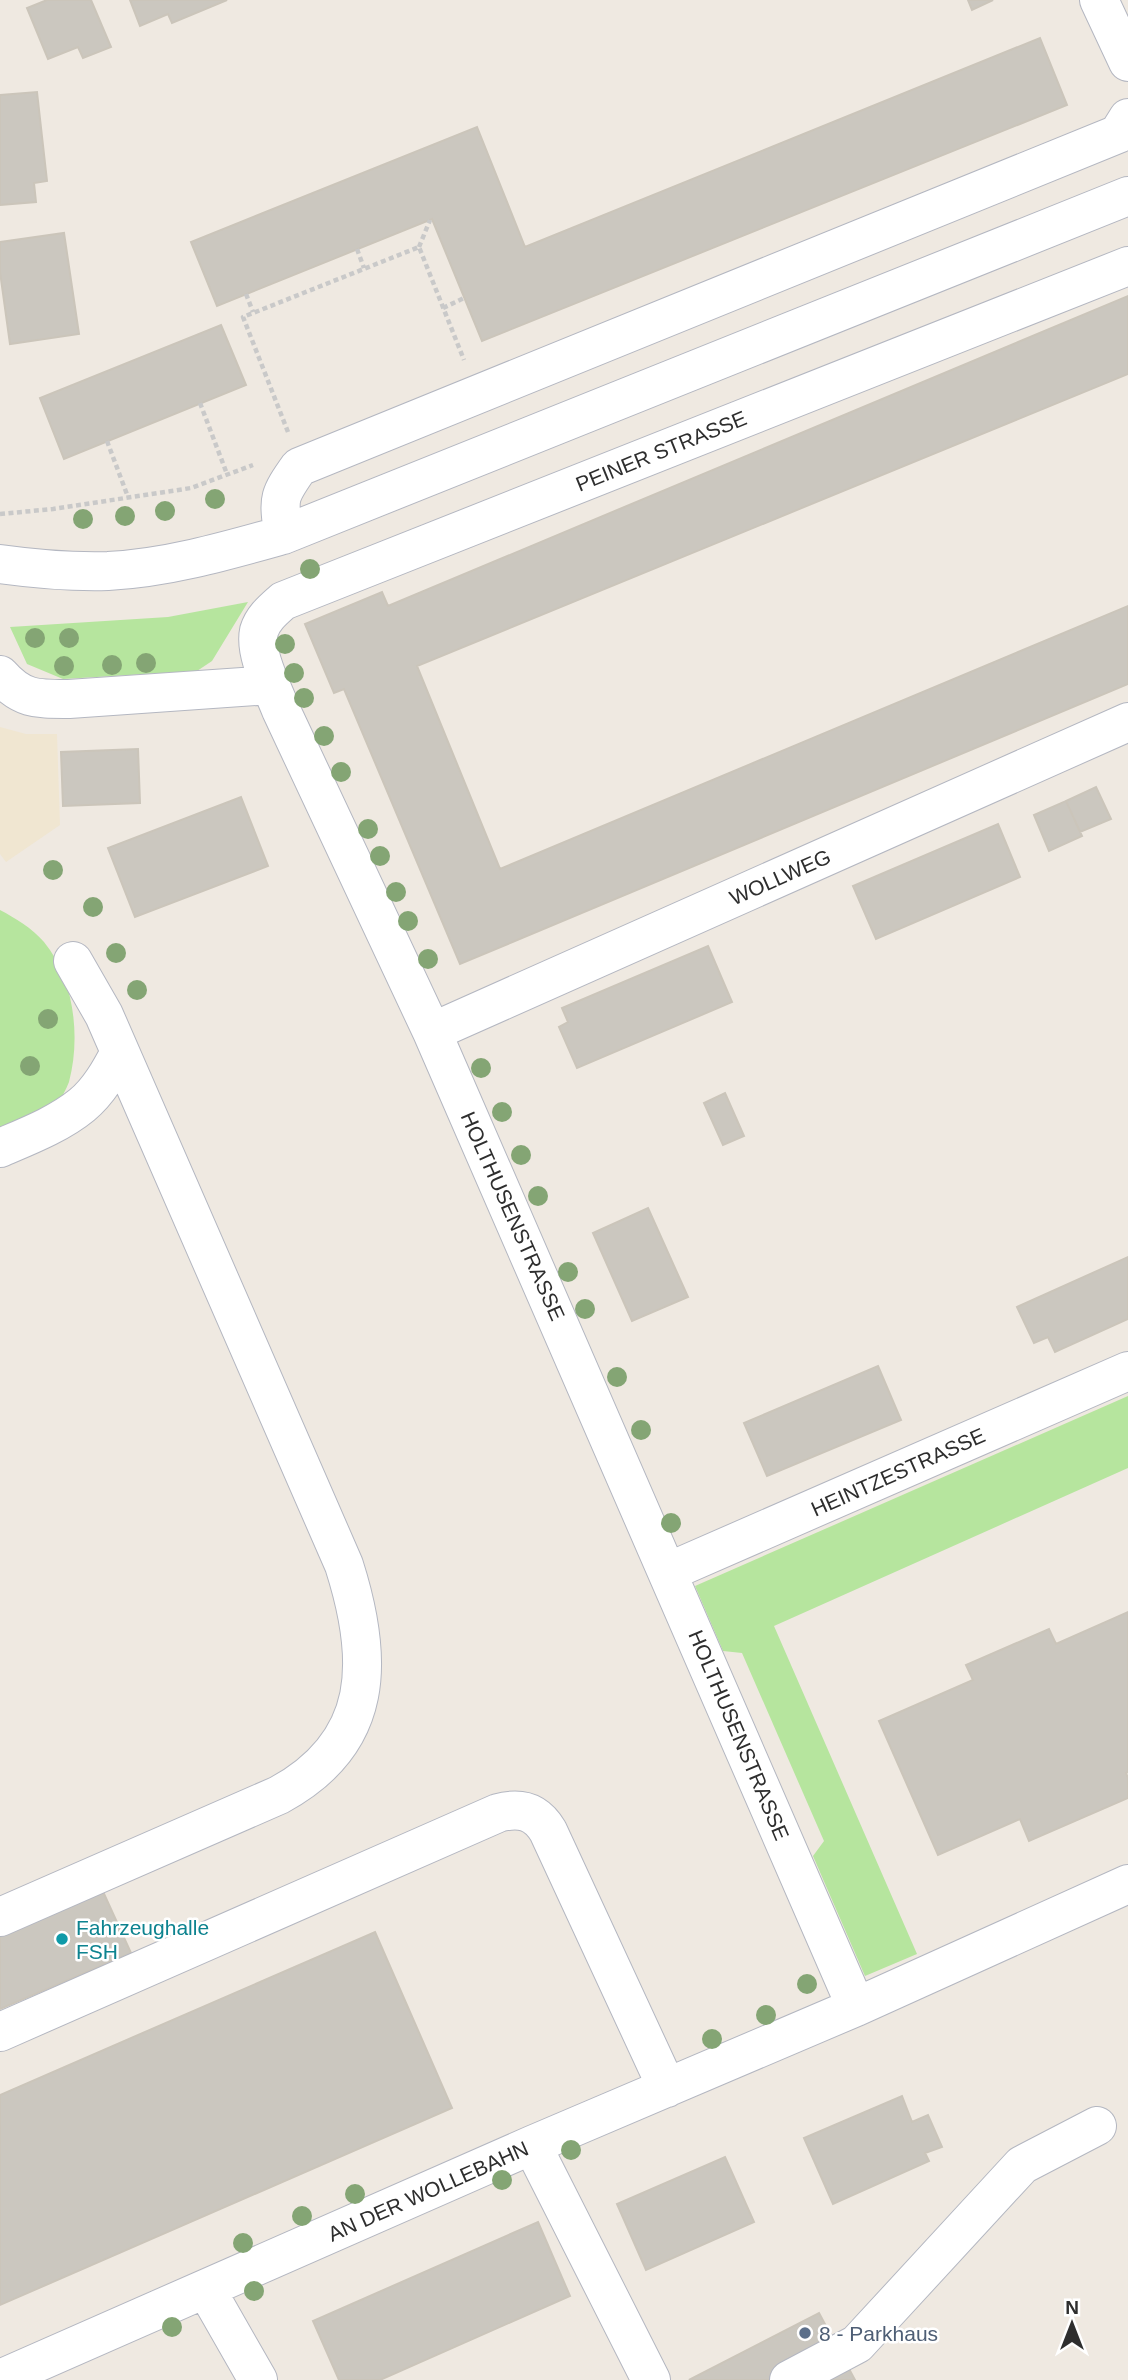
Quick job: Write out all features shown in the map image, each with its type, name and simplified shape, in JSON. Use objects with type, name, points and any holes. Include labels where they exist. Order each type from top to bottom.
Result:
[{"type":"street","points":[[1099,0],[1128,62]]},
{"type":"street","points":[[283,535],[281,492],[295,453],[1118,134],[1128,118]]},
{"type":"street","points":[[0,564],[40,569],[109,571],[201,557],[283,535],[1128,196]]},
{"type":"street","name":"PEINER STRASSE","points":[[271,685],[261,660],[259,632],[268,614],[283,601],[1128,266]]},
{"type":"street","points":[[0,675],[12,689],[37,699],[271,685]]},
{"type":"street","name":"HOLTHUSENSTRASSE","points":[[271,685],[432,1032],[856,2007]]},
{"type":"street","name":"WOLLWEG","points":[[432,1032],[1128,722]]},
{"type":"street","points":[[0,1917],[304,1782],[333,1754],[352,1721],[363,1674],[356,1610],[344,1565],[96,998],[73,961]]},
{"type":"street","points":[[0,1148],[44,1129],[82,1105],[104,1080],[120,1052]]},
{"type":"street","name":"HEINTZESTRASSE","points":[[668,1572],[1128,1371]]},
{"type":"street","points":[[0,2032],[498,1812],[520,1810],[531,1813],[542,1821],[548,1831],[667,2088]]},
{"type":"street","name":"AN DER WOLLEBAHN","points":[[0,2379],[532,2145],[856,2007],[1128,1884]]},
{"type":"street","points":[[789,2380],[857,2344],[1021,2165],[1097,2126]]},
{"type":"street","points":[[532,2145],[651,2380]]},
{"type":"street","points":[[206,2289],[258,2380]]},
{"type":"path","points":[[430,220],[419,247],[466,365]]},
{"type":"path","points":[[0,514],[53,509],[191,488],[271,458],[295,453],[243,317],[419,247]]},
{"type":"path","points":[[357,249],[365,268]]},
{"type":"path","points":[[246,294],[253,312]]},
{"type":"path","points":[[443,308],[464,298]]},
{"type":"path","points":[[200,403],[228,474]]},
{"type":"path","points":[[107,442],[128,497]]},
{"type":"shaded area","points":[[0,727],[26,734],[57,734],[60,825],[6,862],[0,854]]},
{"type":"green space","points":[[248,602],[212,661],[197,671],[63,679],[27,664],[10,627],[168,617]]},
{"type":"green space","points":[[0,910],[34,932],[54,957],[68,990],[74,1046],[69,1082],[57,1106],[0,1131]]},
{"type":"green space","points":[[1128,1396],[1128,1468],[774,1626],[917,1954],[865,1976],[813,1856],[824,1841],[742,1653],[723,1651],[695,1586]]},
{"type":"building","points":[[47,0],[91,0],[111,47],[83,58],[78,47],[48,59],[27,8]]},
{"type":"building","points":[[130,0],[227,0],[172,23],[168,14],[140,26]]},
{"type":"building","points":[[968,0],[993,0],[972,10]]},
{"type":"building","points":[[1040,38],[1067,105],[482,341],[432,219],[217,306],[191,242],[477,127],[525,247]]},
{"type":"building","points":[[37,92],[47,181],[34,183],[36,202],[0,205],[0,95]]},
{"type":"building","points":[[64,233],[79,334],[10,344],[0,272],[0,242]]},
{"type":"building","points":[[1128,296],[1128,374],[417,666],[500,869],[1128,606],[1128,684],[460,964],[344,689],[334,693],[305,624],[382,592],[388,606]]},
{"type":"building","points":[[221,325],[246,385],[64,459],[40,398]]},
{"type":"building","points":[[138,749],[140,803],[63,806],[61,752]]},
{"type":"building","points":[[1096,787],[1111,819],[1080,832],[1066,801]]},
{"type":"building","points":[[241,797],[268,866],[135,917],[108,848]]},
{"type":"building","points":[[1066,801],[1082,836],[1049,851],[1034,815]]},
{"type":"building","points":[[998,824],[1020,877],[876,939],[853,886]]},
{"type":"building","points":[[708,946],[732,1002],[577,1068],[559,1027],[568,1022],[562,1008]]},
{"type":"building","points":[[725,1093],[744,1136],[723,1145],[704,1103]]},
{"type":"building","points":[[648,1208],[688,1297],[632,1321],[593,1233]]},
{"type":"building","points":[[1128,1257],[1128,1319],[1055,1352],[1048,1337],[1034,1343],[1017,1307]]},
{"type":"building","points":[[878,1366],[901,1420],[767,1476],[744,1423]]},
{"type":"building","points":[[1128,1612],[1128,1798],[1029,1841],[1020,1819],[938,1855],[879,1721],[973,1680],[966,1665],[1049,1629],[1056,1644]]},
{"type":"building","name":"Fahrzeughalle FSH","points":[[100,1885],[131,1953],[0,2009],[0,1929]]},
{"type":"building","points":[[375,1932],[452,2108],[0,2305],[0,2095]]},
{"type":"building","points":[[902,2096],[912,2122],[928,2115],[942,2147],[925,2153],[929,2161],[833,2204],[804,2138]]},
{"type":"building","points":[[725,2157],[754,2222],[646,2270],[617,2204]]},
{"type":"building","points":[[538,2222],[570,2296],[380,2380],[339,2380],[313,2321]]},
{"type":"building","name":"8 - Parkhaus","points":[[819,2313],[855,2380],[689,2380]]},
{"type":"place","name":"Fahrzeughalle FSH","points":[[62,1939]]},
{"type":"place","name":"8 - Parkhaus","points":[[805,2333]]}]
